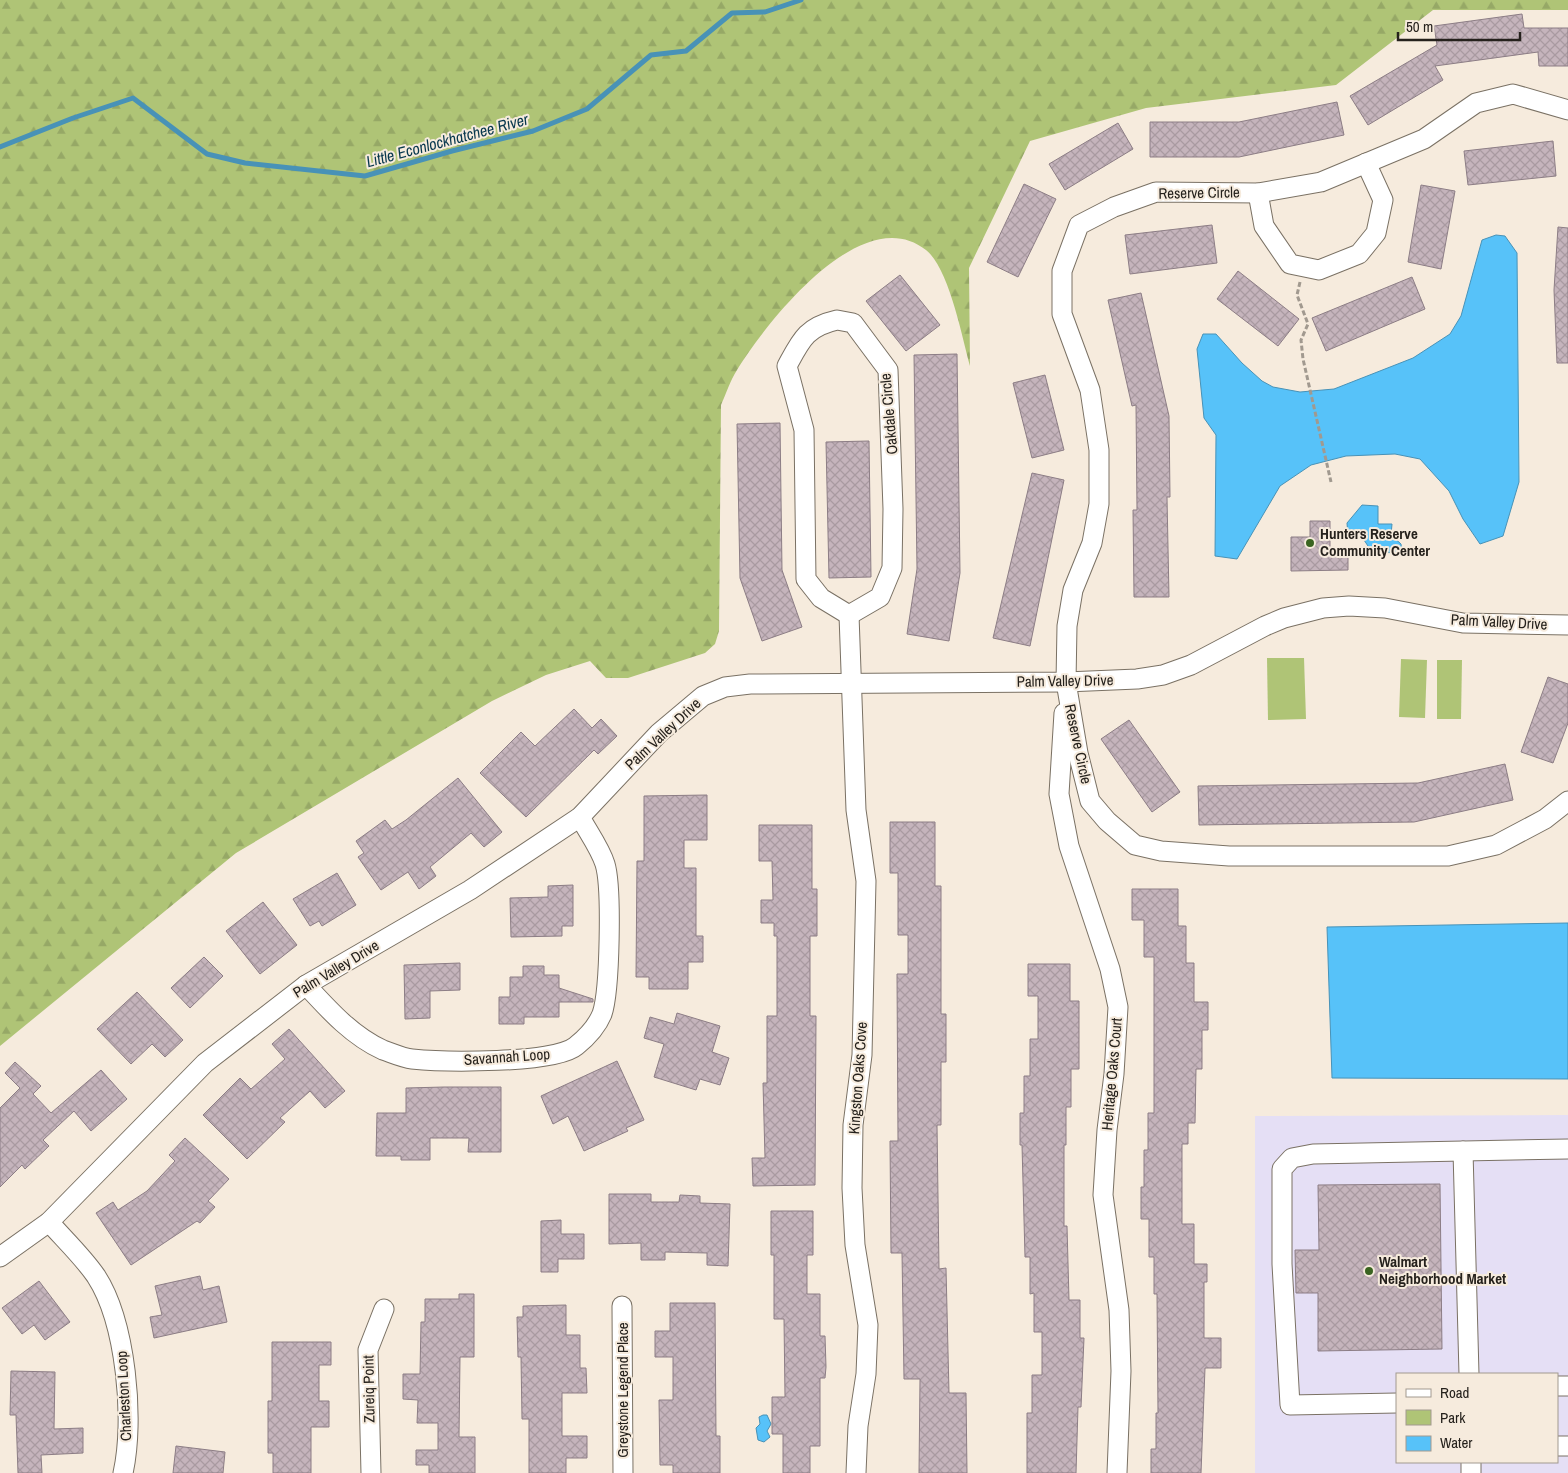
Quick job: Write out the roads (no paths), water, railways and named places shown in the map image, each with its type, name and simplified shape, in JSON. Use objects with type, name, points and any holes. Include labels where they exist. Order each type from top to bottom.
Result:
[{"type":"street","name":"Reserve Circle","points":[[1568,110],[1513,94],[1476,103],[1424,140],[1321,182],[1258,193],[1156,192],[1114,207],[1080,225],[1062,271],[1062,314],[1090,390],[1099,450],[1099,504],[1092,543],[1073,590],[1067,626],[1066,682],[1078,753],[1090,801],[1107,820],[1135,845],[1161,851],[1229,856],[1448,856],[1496,845],[1545,819],[1568,801]]},
{"type":"street","name":"Reserve Circle","points":[[1258,193],[1264,226],[1290,264],[1319,270],[1359,254],[1376,233],[1383,200],[1366,163]]},
{"type":"street","name":"Oakdale Circle","points":[[837,320],[853,323],[888,370],[891,418],[894,509],[892,568],[880,598],[848,615],[821,598],[806,579],[804,430],[787,366],[803,336],[819,324],[837,320]]},
{"type":"street","name":"Palm Valley Drive","points":[[0,1257],[49,1222],[205,1063],[306,984],[470,890],[580,817],[659,733],[703,696],[725,687],[750,684],[1113,681],[1163,675],[1191,666],[1266,626],[1300,613],[1323,608],[1364,606],[1385,608],[1464,623],[1568,625]]},
{"type":"street","points":[[848,615],[852,683]]},
{"type":"street","name":"Heritage Oaks Court","points":[[1066,682],[1059,794],[1069,846],[1110,969],[1118,1007],[1114,1074],[1107,1130],[1104,1195],[1119,1310],[1121,1371],[1117,1473]]},
{"type":"street","name":"Kingston Oaks Cove","points":[[852,683],[856,810],[866,882],[862,1055],[853,1125],[852,1188],[855,1245],[868,1325],[866,1374],[858,1426],[856,1473]]},
{"type":"street","name":"Savannah Loop","points":[[306,984],[338,1019],[382,1049],[410,1059],[503,1060],[539,1057],[574,1048],[591,1031],[601,1015],[607,994],[610,906],[605,864],[580,817]]},
{"type":"street","points":[[1396,1403],[1290,1405],[1282,1264],[1282,1169],[1292,1158],[1313,1154],[1568,1150]]},
{"type":"street","points":[[1463,1151],[1469,1373]]},
{"type":"street","name":"Charleston Loop","points":[[49,1222],[95,1275],[113,1315],[120,1341],[126,1384],[127,1422],[123,1473]]},
{"type":"street","name":"Greystone Legend Place","points":[[622,1306],[623,1473]]},
{"type":"street","name":"Zureiq Point","points":[[371,1473],[368,1350],[384,1309]]},
{"type":"water","points":[[1496,235],[1505,236],[1517,253],[1519,482],[1503,536],[1480,544],[1463,519],[1449,491],[1420,459],[1395,454],[1346,456],[1311,465],[1280,486],[1237,559],[1215,556],[1216,435],[1204,418],[1197,349],[1203,334],[1216,334],[1242,363],[1262,381],[1273,387],[1300,392],[1334,389],[1413,358],[1450,334],[1461,316],[1482,240]]},
{"type":"water","points":[[1362,505],[1378,506],[1378,524],[1392,524],[1391,535],[1401,544],[1402,553],[1372,552],[1362,537],[1348,537],[1347,523]]},
{"type":"water","points":[[1568,923],[1568,1079],[1332,1078],[1327,927]]},
{"type":"water","points":[[767,1415],[771,1424],[767,1431],[770,1437],[764,1442],[758,1440],[756,1428],[760,1424],[759,1417]]},
{"type":"waterway","name":"Little Econlockhatchee River","points":[[0,147],[73,118],[133,98],[207,154],[245,163],[365,176],[452,151],[533,131],[587,109],[651,55],[686,51],[732,13],[765,12],[801,0]]},
{"type":"place","name":"Hunters Reserve Community Center","points":[[1310,543]]},
{"type":"place","name":"Walmart Neighborhood Market","points":[[1369,1271]]}]
